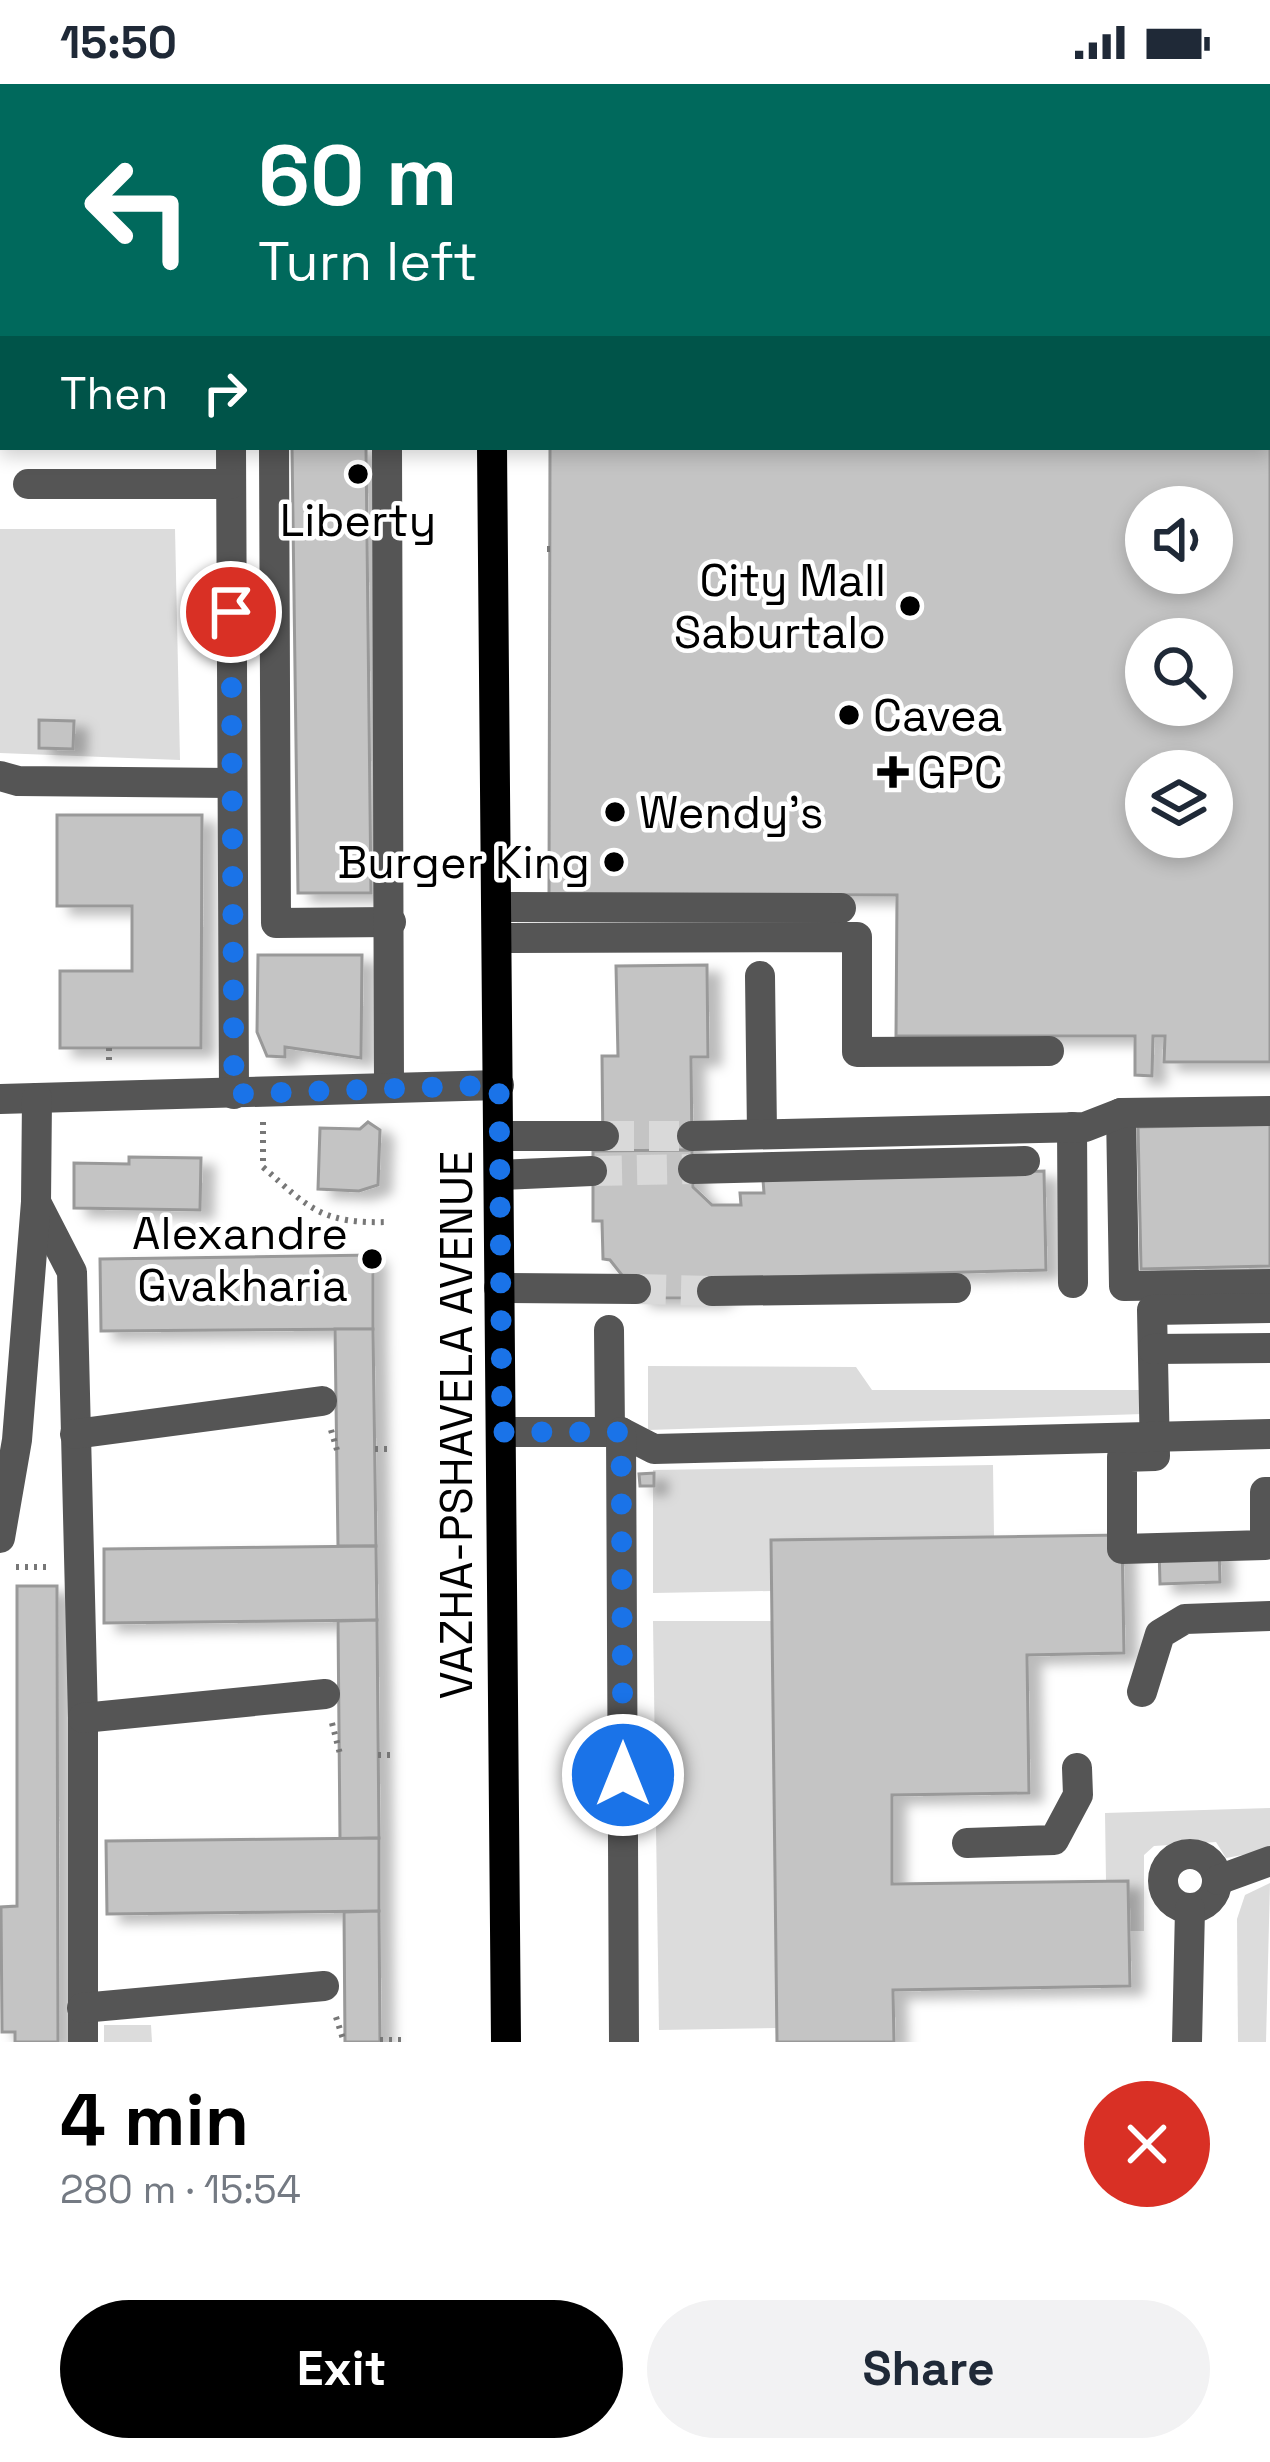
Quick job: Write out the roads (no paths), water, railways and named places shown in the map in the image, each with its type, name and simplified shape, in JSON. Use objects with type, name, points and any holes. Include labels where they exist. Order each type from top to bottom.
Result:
[{"type":"main road","name":"VAZHA-PSHAVELA AVENUE","points":[[492,450],[506,2042]]},
{"type":"street","points":[[231,450],[231,783],[248,1095]]},
{"type":"street","points":[[274,450],[276,922],[391,922]]},
{"type":"street","points":[[386,450],[388,1087]]},
{"type":"street","points":[[28,484],[231,484]]},
{"type":"street","points":[[0,776],[18,781],[231,783]]},
{"type":"street","points":[[497,923],[842,908]]},
{"type":"street","points":[[497,923],[857,937],[857,1052],[1048,1051]]},
{"type":"street","points":[[760,976],[762,1132]]},
{"type":"street","points":[[0,1099],[499,1085]]},
{"type":"street","points":[[0,1538],[17,1440],[36,1202],[37,1098]]},
{"type":"street","points":[[692,1136],[1072,1127],[1121,1113],[1270,1111]]},
{"type":"street","points":[[1121,1113],[1124,1286],[1270,1284]]},
{"type":"street","points":[[1072,1127],[1073,1283]]},
{"type":"street","points":[[499,1136],[604,1136]]},
{"type":"street","points":[[693,1169],[1025,1161]]},
{"type":"street","points":[[499,1175],[592,1171]]},
{"type":"street","points":[[36,1202],[72,1272],[83,1718],[82,2042]]},
{"type":"street","points":[[500,1288],[636,1289]]},
{"type":"street","points":[[712,1291],[956,1288]]},
{"type":"street","points":[[1270,1308],[1153,1310],[1155,1456],[1122,1457],[1123,1549],[1265,1545],[1264,1492],[1270,1492]]},
{"type":"street","points":[[609,1330],[615,1432],[624,2042]]},
{"type":"street","points":[[1153,1349],[1270,1348]]},
{"type":"street","points":[[75,1434],[322,1401]]},
{"type":"street","points":[[502,1432],[615,1432],[653,1449],[1270,1434]]},
{"type":"street","points":[[1142,1692],[1160,1634],[1185,1619],[1270,1616]]},
{"type":"street","points":[[83,1718],[325,1694]]},
{"type":"street","points":[[967,1844],[1054,1840],[1078,1796],[1077,1768]]},
{"type":"street","points":[[1196,1854],[1211,1863],[1217,1880],[1213,1897],[1190,1909],[1173,1903],[1163,1887],[1171,1862],[1196,1854]]},
{"type":"street","points":[[1217,1880],[1270,1861]]},
{"type":"street","points":[[1187,2042],[1190,1909]]},
{"type":"street","points":[[82,2008],[324,1986]]},
{"type":"tunnel","points":[[604,1136],[692,1136]]},
{"type":"tunnel","points":[[592,1171],[693,1169]]},
{"type":"tunnel","points":[[636,1289],[712,1291]]},
{"type":"place","name":"Liberty","points":[[358,474]]},
{"type":"place","name":"City Mall Saburtalo","points":[[910,606]]},
{"type":"place","name":"Cavea","points":[[849,715]]},
{"type":"place","name":"GPC","points":[[893,772]]},
{"type":"place","name":"Wendy's","points":[[615,812]]},
{"type":"place","name":"Burger King","points":[[614,862]]},
{"type":"place","name":"Alexandre Gvakharia","points":[[372,1259]]}]
